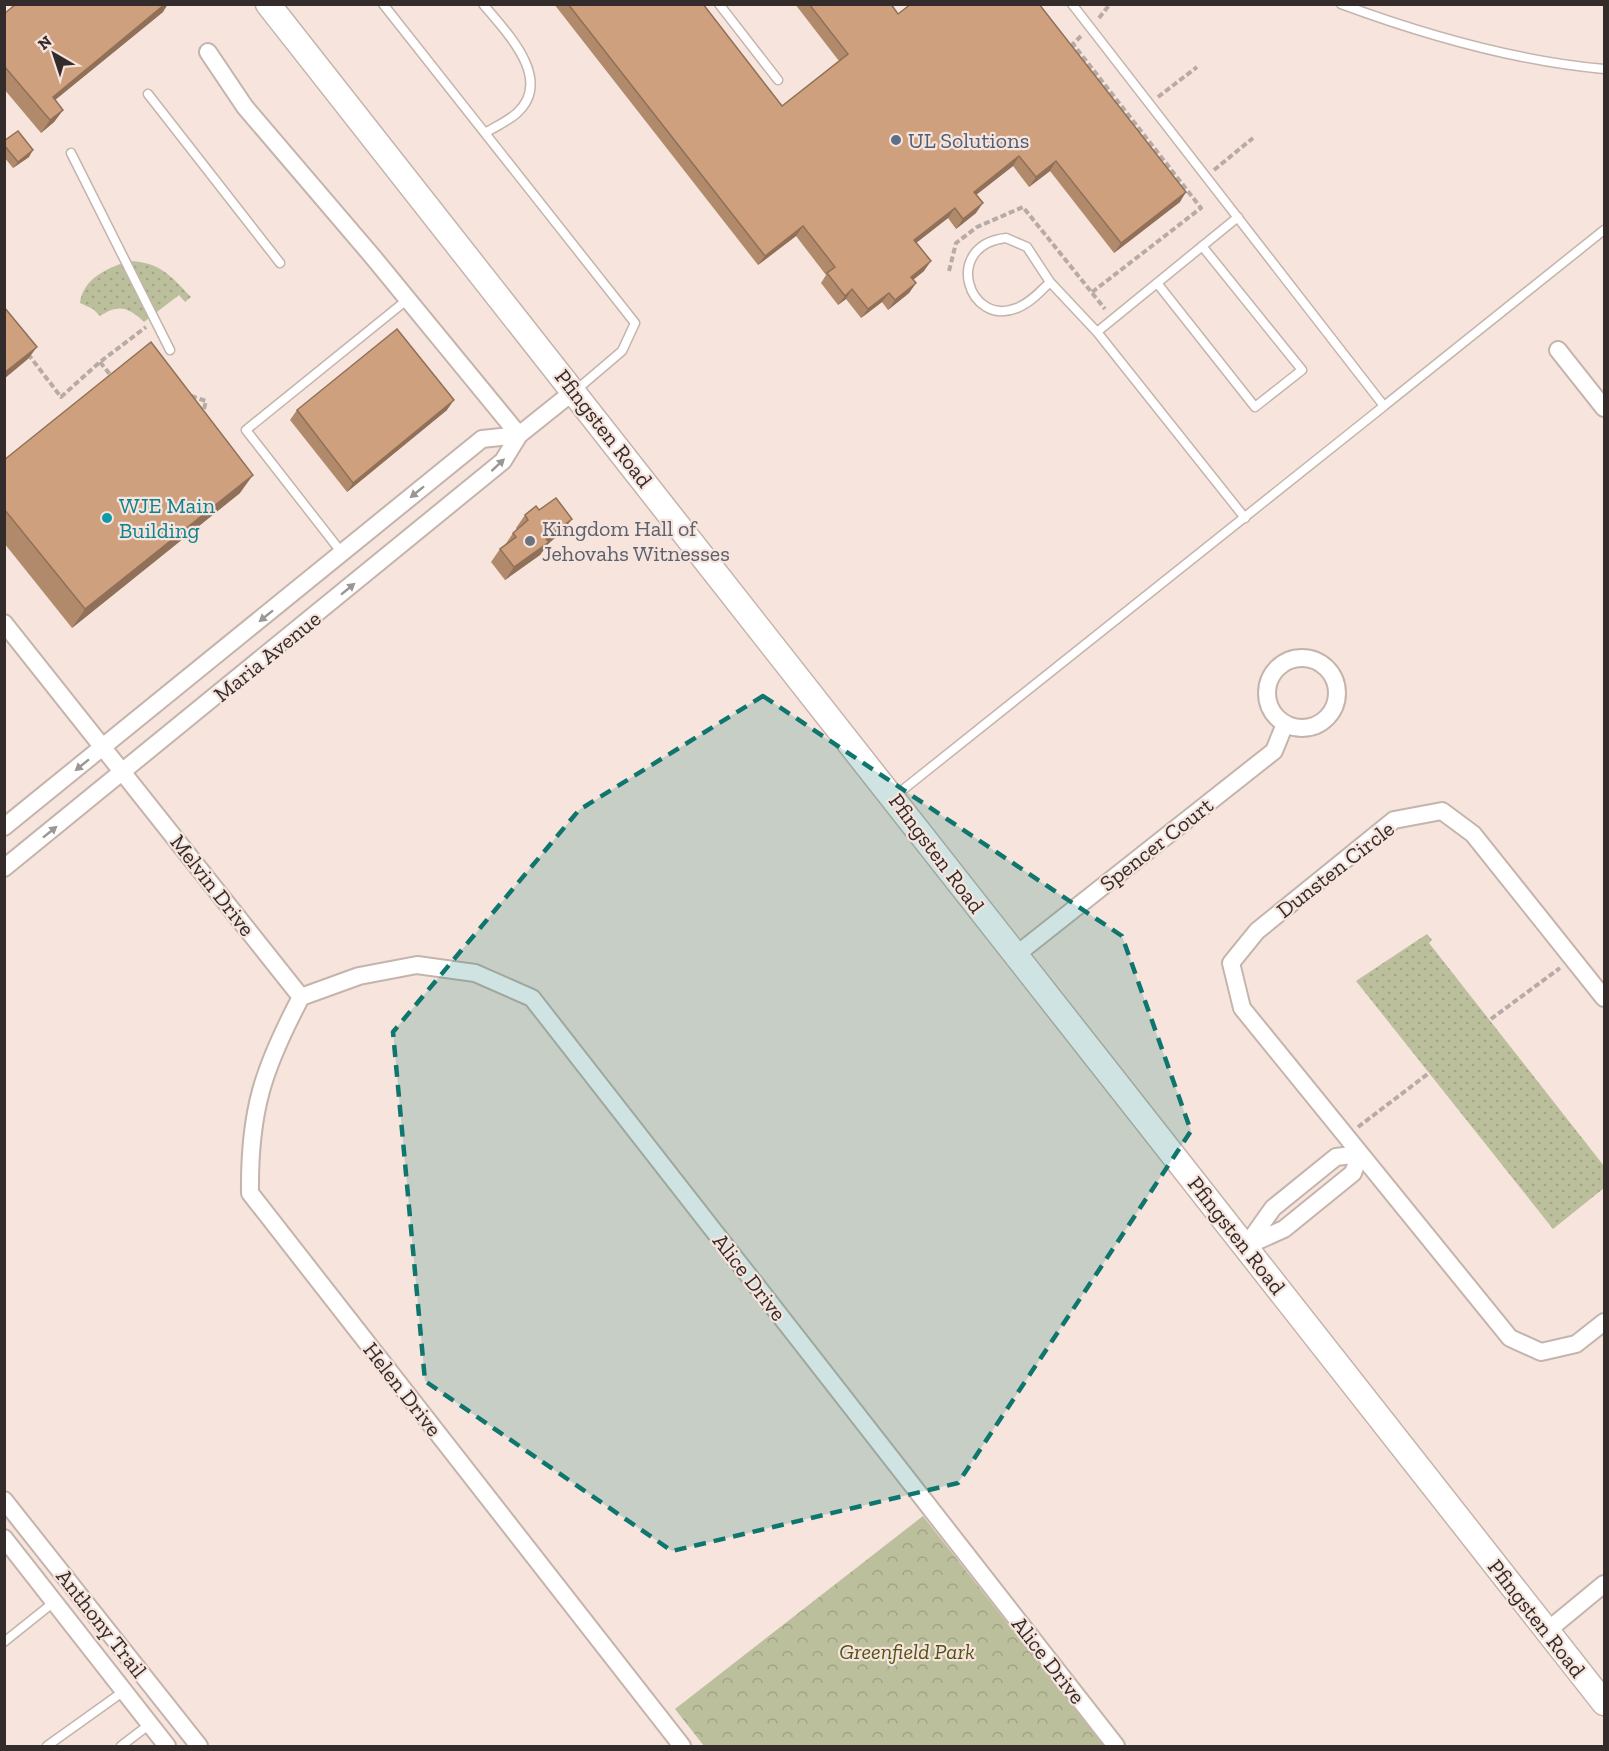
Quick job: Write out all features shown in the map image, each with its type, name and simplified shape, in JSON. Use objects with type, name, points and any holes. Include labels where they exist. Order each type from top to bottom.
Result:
[{"type":"main road","name":"Pfingsten Road","points":[[268,4],[895,796],[1016,955],[1605,1703]]},
{"type":"street","points":[[208,52],[246,107],[519,435]]},
{"type":"street","points":[[1558,350],[1605,408]]},
{"type":"street","name":"Maria Avenue","points":[[4,868],[124,773],[503,461],[519,435],[574,391]]},
{"type":"street","name":"Maria Avenue","points":[[4,827],[482,439],[519,435]]},
{"type":"street","name":"Melvin Drive","points":[[4,623],[105,747],[301,998]]},
{"type":"street","points":[[1299,657],[1320,662],[1335,681],[1335,705],[1320,723],[1296,728],[1285,724],[1276,717],[1267,697],[1271,675],[1278,666],[1299,657]]},
{"type":"street","name":"Spencer Court","points":[[1016,955],[1274,750],[1285,724]]},
{"type":"street","name":"Dunsten Circle","points":[[1605,998],[1473,834],[1442,811],[1394,820],[1257,931],[1231,963],[1242,1008],[1509,1338],[1541,1352],[1576,1344],[1605,1322]]},
{"type":"street","name":"Alice Drive","points":[[301,998],[359,976],[417,965],[475,973],[532,998],[1116,1746]]},
{"type":"street","name":"Helen Drive","points":[[301,998],[274,1047],[258,1097],[249,1147],[250,1193],[682,1746]]},
{"type":"street","points":[[1360,1154],[1353,1173],[1345,1180],[1284,1229],[1246,1246],[1274,1208],[1336,1157],[1360,1154]]},
{"type":"street","name":"Anthony Trail","points":[[4,1500],[199,1746]]},
{"type":"street","name":"Anthony Trail","points":[[4,1538],[167,1746]]},
{"type":"street","points":[[1547,1630],[1605,1584]]},
{"type":"lane","points":[[383,4],[635,323],[622,351],[574,391]]},
{"type":"lane","points":[[483,4],[530,68],[530,89],[518,112],[485,134]]},
{"type":"lane","points":[[719,4],[778,80]]},
{"type":"lane","points":[[1072,4],[1384,406]]},
{"type":"lane","points":[[1341,4],[1466,42],[1555,64],[1605,69]]},
{"type":"lane","points":[[148,94],[280,263]]},
{"type":"lane","points":[[70,153],[170,350]]},
{"type":"lane","points":[[1097,332],[1238,217]]},
{"type":"lane","points":[[895,796],[1605,230]]},
{"type":"lane","points":[[1050,282],[1019,308],[1007,311],[995,310],[975,297],[967,274],[975,252],[994,239],[1006,238],[1028,247],[1050,282],[1097,332],[1245,518]]},
{"type":"lane","points":[[1157,283],[1255,407],[1302,370],[1202,246]]},
{"type":"lane","points":[[342,554],[246,430],[408,299]]},
{"type":"lane","points":[[4,1642],[54,1602]]},
{"type":"lane","points":[[47,1746],[123,1691]]},
{"type":"lane","points":[[121,1746],[150,1724]]},
{"type":"path","points":[[1073,44],[1201,208],[1091,293]]},
{"type":"path","points":[[1131,118],[1197,67]]},
{"type":"path","points":[[1188,191],[1253,138]]},
{"type":"path","points":[[26,352],[61,397],[100,362],[146,327],[149,339]]},
{"type":"path","points":[[100,362],[114,380]]},
{"type":"path","points":[[185,394],[206,401],[202,422]]},
{"type":"path","points":[[1491,1019],[1572,958]]},
{"type":"path","points":[[1346,1137],[1429,1073]]},
{"type":"highlighted area","points":[[763,696],[1122,936],[1191,1131],[958,1483],[672,1551],[425,1381],[393,1032],[579,810]]},
{"type":"green space","points":[[129,261],[157,267],[191,297],[185,302],[179,295],[144,322],[128,310],[113,310],[100,316],[93,309],[80,303],[86,287],[98,275]]},
{"type":"green space","points":[[1427,934],[1432,940],[1429,943],[1604,1166],[1604,1188],[1553,1229],[1356,981]]},
{"type":"green space","name":"Greenfield Park","points":[[923,1516],[1104,1746],[704,1746],[675,1709]]},
{"type":"building","points":[[16,4],[165,4],[53,97],[63,110],[50,120],[4,66],[4,14]]},
{"type":"building","name":"UL Solutions","points":[[568,4],[703,4],[782,106],[848,54],[809,4],[891,4],[898,14],[911,4],[1039,4],[1186,192],[1121,243],[1056,161],[1036,177],[1019,156],[974,192],[983,203],[963,219],[955,208],[914,240],[931,261],[911,277],[916,283],[895,300],[889,293],[868,309],[852,289],[845,296],[827,273],[835,267],[803,226],[765,256]]},
{"type":"building","points":[[18,131],[33,150],[18,162],[4,145],[4,141]]},
{"type":"building","points":[[4,307],[37,347],[4,373]]},
{"type":"building","points":[[397,329],[454,400],[353,483],[297,410]]},
{"type":"building","name":"WJE Main Building","points":[[151,342],[253,475],[85,609],[4,509],[4,460]]},
{"type":"building","name":"Kingdom Hall of Jehovahs Witnesses","points":[[556,498],[572,519],[546,539],[549,542],[514,567],[500,549],[516,537],[513,533],[528,520],[525,515],[536,506],[539,510]]},
{"type":"place","name":"UL Solutions","points":[[896,140]]},
{"type":"place","name":"WJE Main Building","points":[[107,518]]},
{"type":"place","name":"Kingdom Hall of Jehovahs Witnesses","points":[[530,541]]}]
